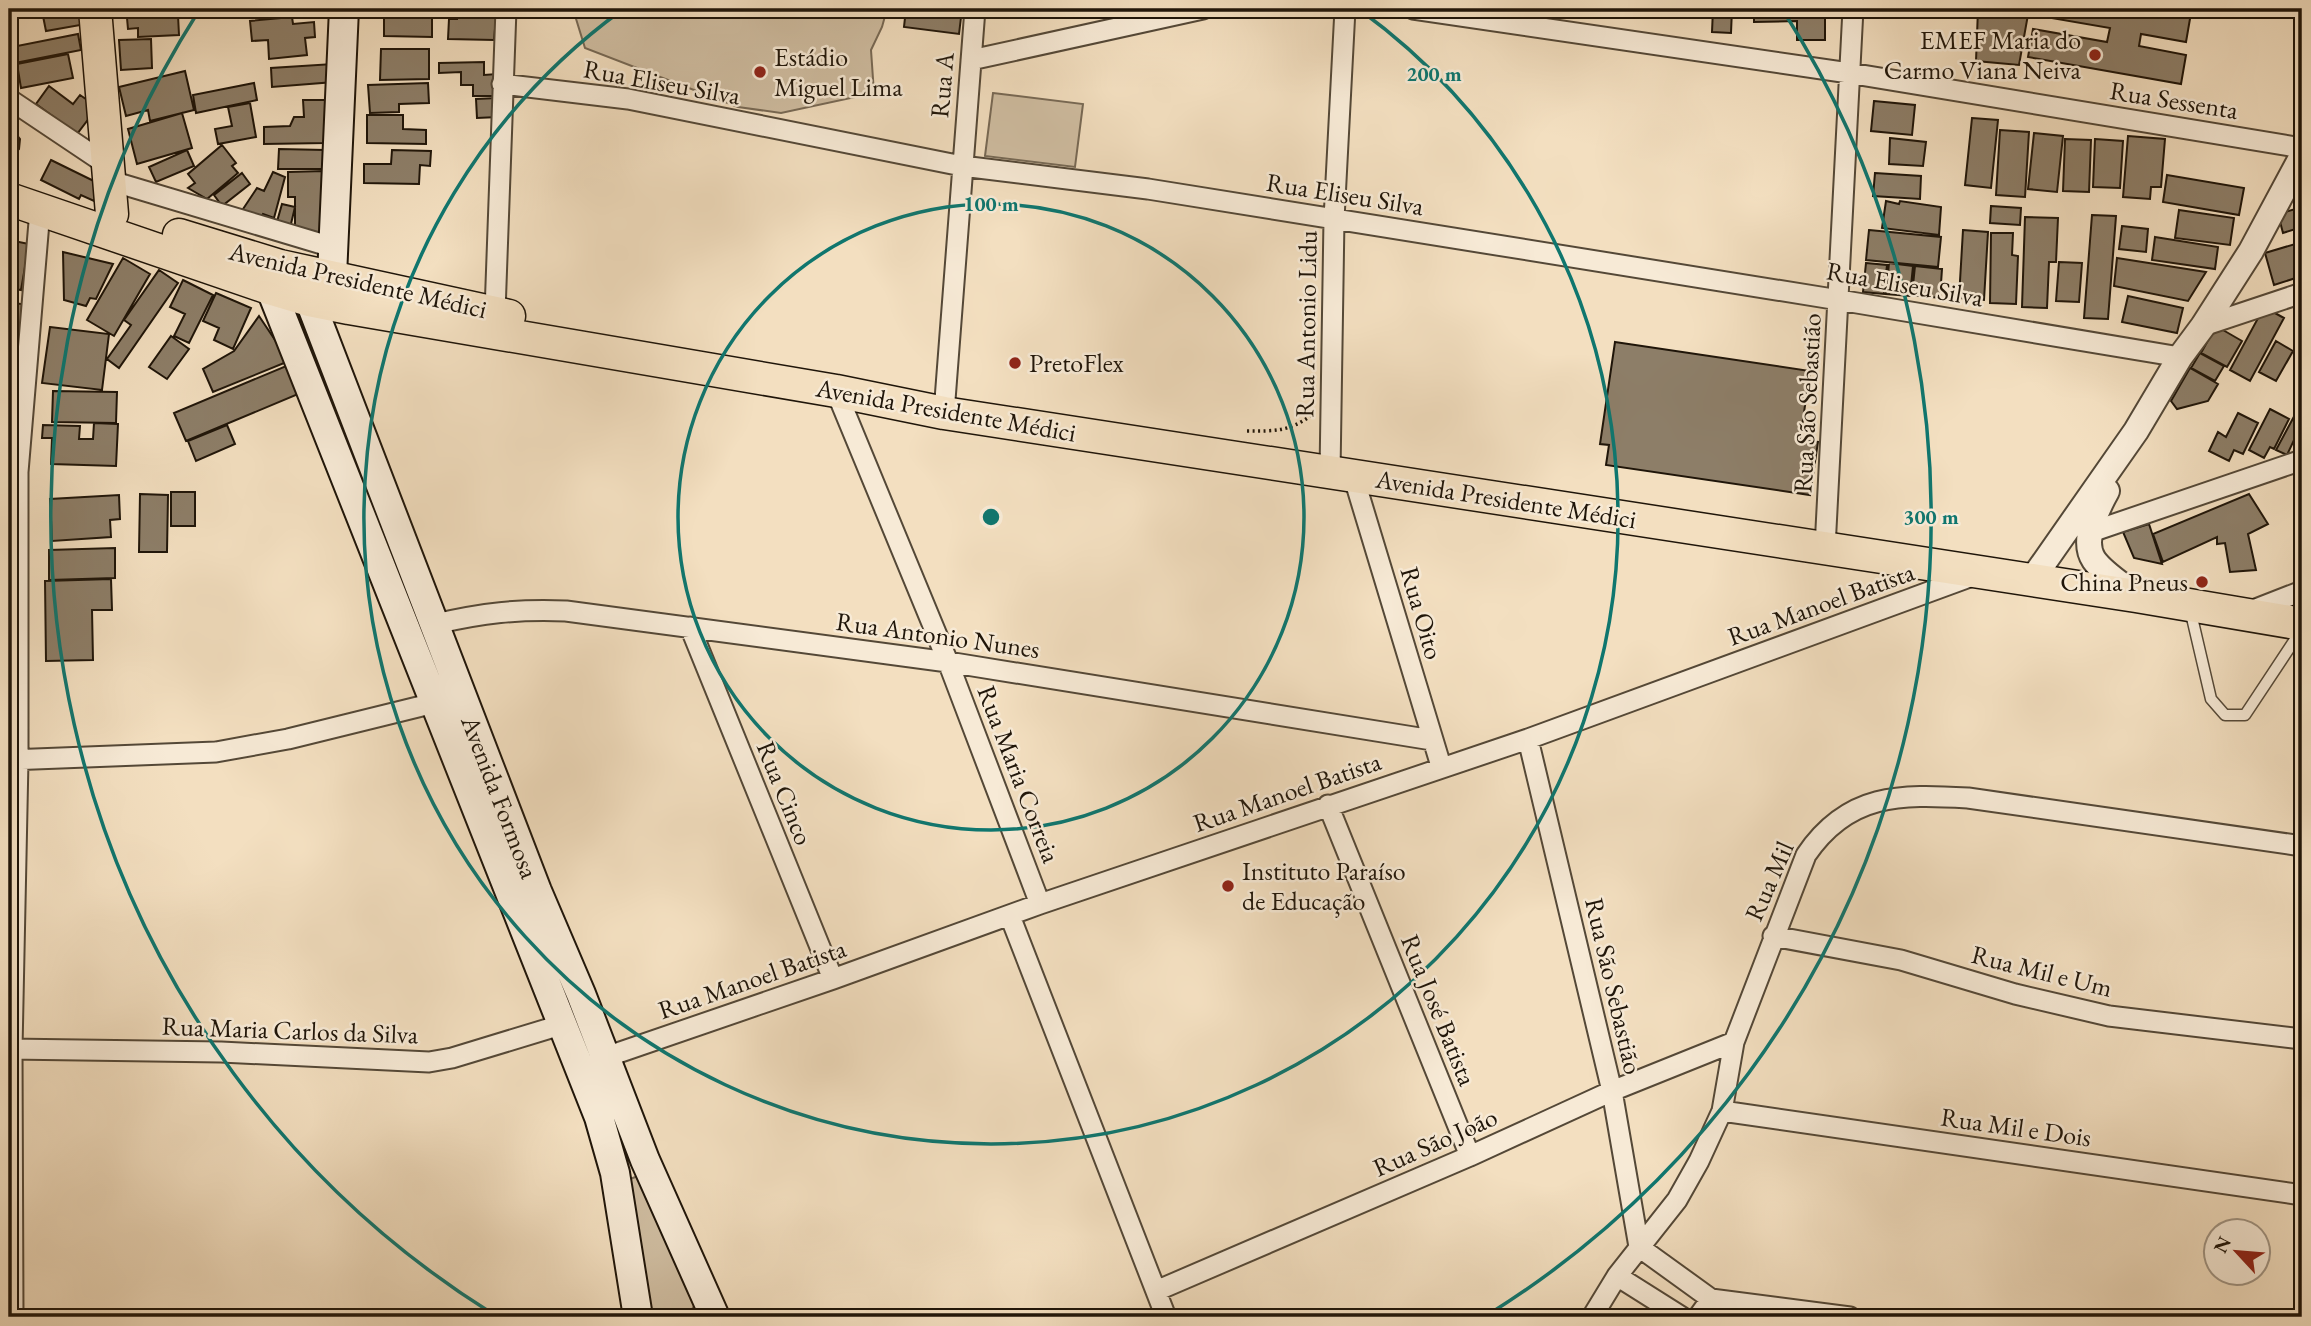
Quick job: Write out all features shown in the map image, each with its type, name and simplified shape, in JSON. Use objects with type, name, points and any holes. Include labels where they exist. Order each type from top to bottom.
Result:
[{"type":"main road","points":[[95,9],[112,214]]},
{"type":"main road","points":[[332,261],[344,9]]},
{"type":"main road","name":"Avenida Presidente Médici","points":[[9,177],[112,214],[299,271],[332,261],[495,312],[711,369]]},
{"type":"main road","name":"Avenida Presidente Médici","points":[[9,200],[309,300],[944,412],[2136,596],[2302,626]]},
{"type":"main road","name":"Avenida Formosa","points":[[259,260],[433,703],[471,758]]},
{"type":"main road","name":"Avenida Formosa","points":[[299,271],[436,624],[471,758],[526,896],[606,1057],[645,1160],[715,1317]]},
{"type":"main road","name":"Avenida Formosa","points":[[526,896],[564,1024],[599,1117],[615,1173],[638,1317]]},
{"type":"main road","points":[[615,1173],[645,1160]]},
{"type":"street","points":[[495,312],[506,9]]},
{"type":"street","name":"Rua A","points":[[962,166],[975,9]]},
{"type":"street","points":[[971,61],[1203,9]]},
{"type":"street","name":"Rua Antonio Lidu","points":[[1342,473],[1332,397],[1334,219],[1345,9]]},
{"type":"street","name":"Rua Sessenta","points":[[1413,9],[1849,73],[2302,148]]},
{"type":"street","name":"Rua São Sebastião","points":[[1825,548],[1853,9]]},
{"type":"street","name":"Rua Eliseu Silva","points":[[502,84],[628,99],[962,166],[1148,190],[1334,219],[2180,357]]},
{"type":"street","points":[[9,99],[107,172],[332,261]]},
{"type":"street","points":[[2031,581],[2136,431],[2180,357],[2203,326],[2250,251],[2302,156]]},
{"type":"street","points":[[944,412],[962,166]]},
{"type":"street","points":[[13,1317],[10,1049],[13,472],[40,209]]},
{"type":"street","points":[[2203,326],[2302,293]]},
{"type":"street","name":"Rua Maria Correia","points":[[836,391],[948,662],[1040,904]]},
{"type":"street","points":[[2136,431],[2102,500],[2091,532],[2090,547],[2092,558],[2136,596]]},
{"type":"street","points":[[2091,532],[2302,460]]},
{"type":"street","name":"Rua Oito","points":[[1342,473],[1441,766]]},
{"type":"street","name":"Rua Manoel Batista","points":[[606,1057],[1040,904],[1528,738],[1983,572]]},
{"type":"street","points":[[2243,615],[2302,591]]},
{"type":"street","name":"Rua Antonio Nunes","points":[[436,624],[492,612],[524,609],[566,611],[948,662],[1432,740]]},
{"type":"street","name":"Rua Cinco","points":[[690,626],[833,979]]},
{"type":"street","points":[[13,760],[216,752],[288,739],[433,703]]},
{"type":"street","name":"Rua São Sebastião","points":[[1528,738],[1612,1091],[1639,1247]]},
{"type":"street","name":"Rua Mil","points":[[1592,1317],[1639,1247],[1677,1200],[1699,1161],[1722,1111],[1734,1042],[1806,855],[1819,835],[1841,816],[1869,803],[1899,798],[1968,798],[2302,846]]},
{"type":"street","name":"Rua José Batista","points":[[1328,806],[1470,1156]]},
{"type":"street","points":[[1010,916],[1166,1317]]},
{"type":"street","name":"Rua Mil e Um","points":[[1773,936],[1901,960],[2015,994],[2109,1016],[2302,1039]]},
{"type":"street","name":"Rua Maria Carlos da Silva","points":[[10,1049],[221,1052],[429,1062],[452,1058],[564,1024]]},
{"type":"street","name":"Rua São João","points":[[1156,1291],[1470,1156],[1612,1091],[1734,1042]]},
{"type":"street","name":"Rua Mil e Dois","points":[[1722,1111],[2302,1195]]},
{"type":"street","points":[[1639,1247],[1711,1299],[1850,1317]]},
{"type":"street","points":[[1618,1276],[1682,1317]]},
{"type":"street","points":[[1698,1317],[1711,1299]]},
{"type":"lane","points":[[2189,605],[2211,699],[2225,715],[2245,715],[2302,626]]},
{"type":"path","points":[[1243,432],[1277,431],[1296,426],[1332,397]]},
{"type":"shaded area","name":"Estádio Miguel Lima","points":[[573,9],[887,9],[871,50],[874,93],[781,113],[738,107],[585,48]]},
{"type":"shaded area","points":[[993,93],[1083,104],[1075,167],[985,156]]},
{"type":"shaded area","points":[[638,1176],[695,1304],[688,1317],[653,1317],[649,1314],[630,1179]]},
{"type":"building","points":[[60,9],[84,9],[86,24],[46,31],[43,16],[61,14]]},
{"type":"building","points":[[265,9],[328,9],[329,12],[265,16]]},
{"type":"building","points":[[368,9],[382,9],[382,14],[368,14]]},
{"type":"building","points":[[384,9],[432,10],[432,37],[384,36]]},
{"type":"building","points":[[906,9],[962,9],[959,34],[904,27]]},
{"type":"building","points":[[1713,9],[1732,9],[1731,33],[1712,32]]},
{"type":"building","points":[[1754,9],[1825,9],[1825,40],[1797,40],[1797,21],[1754,22]]},
{"type":"building","points":[[1978,9],[2029,9],[2019,65],[1976,61]]},
{"type":"building","points":[[2035,9],[2168,9],[2191,13],[2186,42],[2141,34],[2139,46],[2186,55],[2181,84],[2028,57],[2033,29],[2107,42],[2110,28],[2034,15]]},
{"type":"building","points":[[457,11],[501,12],[500,30],[495,29],[494,40],[448,39],[449,19],[457,19]]},
{"type":"building","points":[[178,15],[179,35],[138,37],[138,28],[128,29],[127,18]]},
{"type":"building","points":[[292,17],[293,24],[314,22],[315,37],[305,38],[307,55],[269,59],[268,40],[252,41],[250,21]]},
{"type":"building","points":[[78,34],[81,50],[15,63],[12,47]]},
{"type":"building","points":[[151,39],[152,68],[121,70],[119,40]]},
{"type":"building","points":[[381,49],[429,49],[429,79],[380,80]]},
{"type":"building","points":[[68,54],[73,78],[21,88],[17,64]]},
{"type":"building","points":[[484,62],[484,75],[497,74],[498,96],[473,96],[473,85],[461,85],[461,72],[439,73],[439,63]]},
{"type":"building","points":[[333,64],[334,82],[272,87],[271,68]]},
{"type":"building","points":[[185,71],[194,110],[150,121],[148,110],[126,116],[119,87]]},
{"type":"building","points":[[254,83],[257,100],[196,113],[193,95]]},
{"type":"building","points":[[428,83],[429,103],[399,104],[399,112],[370,113],[368,85]]},
{"type":"building","points":[[49,86],[73,104],[80,95],[93,104],[93,113],[77,134],[36,104]]},
{"type":"building","points":[[497,98],[498,117],[477,118],[476,99]]},
{"type":"building","points":[[303,100],[326,100],[326,143],[264,144],[264,127],[290,126],[294,117],[304,117]]},
{"type":"building","points":[[1874,101],[1915,105],[1912,135],[1871,131]]},
{"type":"building","points":[[250,103],[256,137],[218,144],[215,129],[232,126],[228,107]]},
{"type":"building","points":[[182,113],[192,148],[137,164],[128,129]]},
{"type":"building","points":[[367,115],[403,115],[403,129],[426,130],[426,144],[367,143]]},
{"type":"building","points":[[1972,118],[1998,120],[1991,188],[1965,185]]},
{"type":"building","points":[[9,125],[20,139],[19,149],[9,159]]},
{"type":"building","points":[[2000,130],[2029,132],[2025,197],[1996,195]]},
{"type":"building","points":[[2034,133],[2063,136],[2057,192],[2028,189]]},
{"type":"building","points":[[2128,136],[2165,139],[2161,187],[2151,187],[2150,199],[2123,197]]},
{"type":"building","points":[[1890,138],[1926,142],[1923,166],[1889,164]]},
{"type":"building","points":[[2065,139],[2091,140],[2089,192],[2063,191]]},
{"type":"building","points":[[2095,139],[2123,141],[2120,188],[2093,187]]},
{"type":"building","points":[[222,145],[236,163],[232,166],[238,173],[207,199],[188,188],[195,183],[188,174]]},
{"type":"building","points":[[279,149],[325,150],[325,169],[278,169]]},
{"type":"building","points":[[187,150],[194,166],[156,182],[149,167]]},
{"type":"building","points":[[392,150],[431,151],[430,166],[420,165],[419,184],[364,183],[364,164],[391,164]]},
{"type":"building","points":[[51,160],[102,185],[94,201],[81,195],[79,199],[41,180]]},
{"type":"building","points":[[324,171],[325,240],[295,232],[295,197],[288,197],[288,172]]},
{"type":"building","points":[[273,172],[285,177],[274,218],[241,212],[257,188],[264,191]]},
{"type":"building","points":[[242,173],[250,184],[222,206],[214,195]]},
{"type":"building","points":[[1875,173],[1921,176],[1920,199],[1873,196]]},
{"type":"building","points":[[2167,175],[2244,188],[2239,215],[2163,202]]},
{"type":"building","points":[[1886,201],[1941,207],[1939,235],[1882,228]]},
{"type":"building","points":[[282,204],[295,207],[290,228],[276,225]]},
{"type":"building","points":[[1991,206],[2021,208],[2020,225],[1990,223]]},
{"type":"building","points":[[2302,207],[2302,227],[2283,233],[2278,214]]},
{"type":"building","points":[[2179,210],[2234,218],[2230,245],[2175,238]]},
{"type":"building","points":[[2092,215],[2116,216],[2108,319],[2084,318]]},
{"type":"building","points":[[2025,217],[2058,218],[2056,262],[2049,262],[2047,308],[2022,307]]},
{"type":"building","points":[[2122,226],[2148,229],[2146,252],[2119,249]]},
{"type":"building","points":[[1869,230],[1941,237],[1938,267],[1866,260]]},
{"type":"building","points":[[1963,230],[1988,232],[1984,300],[1959,298]]},
{"type":"building","points":[[1991,233],[2013,233],[2012,255],[2018,256],[2016,304],[1990,303]]},
{"type":"building","points":[[2155,237],[2218,247],[2215,269],[2152,260]]},
{"type":"building","points":[[9,240],[29,244],[21,290],[9,288]]},
{"type":"building","points":[[2302,242],[2302,276],[2274,285],[2265,253]]},
{"type":"building","points":[[63,252],[113,264],[96,299],[90,298],[86,306],[64,300]]},
{"type":"building","points":[[123,258],[150,274],[114,336],[87,320]]},
{"type":"building","points":[[2117,258],[2206,272],[2188,301],[2114,286]]},
{"type":"building","points":[[2059,262],[2082,263],[2079,302],[2056,301]]},
{"type":"building","points":[[1866,263],[1887,265],[1884,294],[1863,292]]},
{"type":"building","points":[[1889,263],[1913,266],[1910,296],[1886,294]]},
{"type":"building","points":[[1915,266],[1942,269],[1940,298],[1912,295]]},
{"type":"building","points":[[159,270],[178,283],[119,368],[107,359],[131,325],[124,320]]},
{"type":"building","points":[[183,280],[213,295],[189,343],[174,336],[185,314],[170,307]]},
{"type":"building","points":[[216,293],[251,308],[233,349],[214,340],[219,328],[203,321]]},
{"type":"building","points":[[2128,296],[2183,308],[2177,333],[2122,322]]},
{"type":"building","points":[[9,302],[27,305],[18,370],[9,369]]},
{"type":"building","points":[[2264,307],[2284,318],[2250,381],[2230,370]]},
{"type":"building","points":[[259,316],[289,361],[213,392],[203,369],[234,351]]},
{"type":"building","points":[[2216,326],[2242,341],[2227,367],[2201,353]]},
{"type":"building","points":[[50,327],[109,334],[102,390],[42,383]]},
{"type":"building","points":[[171,336],[189,349],[167,379],[149,367]]},
{"type":"building","points":[[2276,341],[2293,351],[2276,381],[2259,372]]},
{"type":"building","points":[[1615,342],[1810,371],[1800,440],[1818,442],[1810,495],[1606,465],[1609,445],[1600,444]]},
{"type":"building","points":[[2200,353],[2224,366],[2215,381],[2191,368]]},
{"type":"building","points":[[291,364],[303,392],[186,441],[174,413]]},
{"type":"building","points":[[2190,368],[2218,384],[2208,401],[2177,409],[2171,401]]},
{"type":"building","points":[[9,372],[16,372],[16,399],[9,399]]},
{"type":"building","points":[[53,391],[117,392],[116,423],[52,422]]},
{"type":"building","points":[[2270,409],[2289,419],[2274,449],[2270,447],[2264,458],[2249,450]]},
{"type":"building","points":[[2298,409],[2302,411],[2302,444],[2294,440],[2287,455],[2276,450]]},
{"type":"building","points":[[2238,413],[2258,423],[2243,454],[2234,450],[2229,461],[2209,451],[2218,432],[2226,437]]},
{"type":"building","points":[[94,423],[118,424],[116,466],[51,464],[52,438],[42,438],[43,425],[80,426],[79,439],[93,439]]},
{"type":"building","points":[[227,425],[235,444],[196,461],[188,441]]},
{"type":"building","points":[[171,492],[195,492],[195,526],[171,526]]},
{"type":"building","points":[[140,494],[168,495],[167,552],[139,552]]},
{"type":"building","points":[[2249,494],[2268,524],[2248,534],[2256,570],[2230,572],[2225,543],[2217,544],[2217,537],[2163,562],[2153,534]]},
{"type":"building","points":[[119,495],[120,519],[110,520],[111,537],[52,541],[50,499]]},
{"type":"building","points":[[2149,524],[2162,564],[2134,558],[2123,532]]},
{"type":"building","points":[[115,548],[115,578],[49,580],[49,550]]},
{"type":"building","points":[[111,579],[112,610],[92,610],[93,660],[46,661],[45,581]]},
{"type":"place","name":"EMEF Maria do Carmo Viana Neiva","points":[[2095,55]]},
{"type":"place","name":"Estádio Miguel Lima","points":[[760,72]]},
{"type":"place","name":"PretoFlex","points":[[1015,363]]},
{"type":"place","name":"China Pneus","points":[[2202,582]]},
{"type":"place","name":"Instituto Paraíso de Educação","points":[[1228,886]]}]
